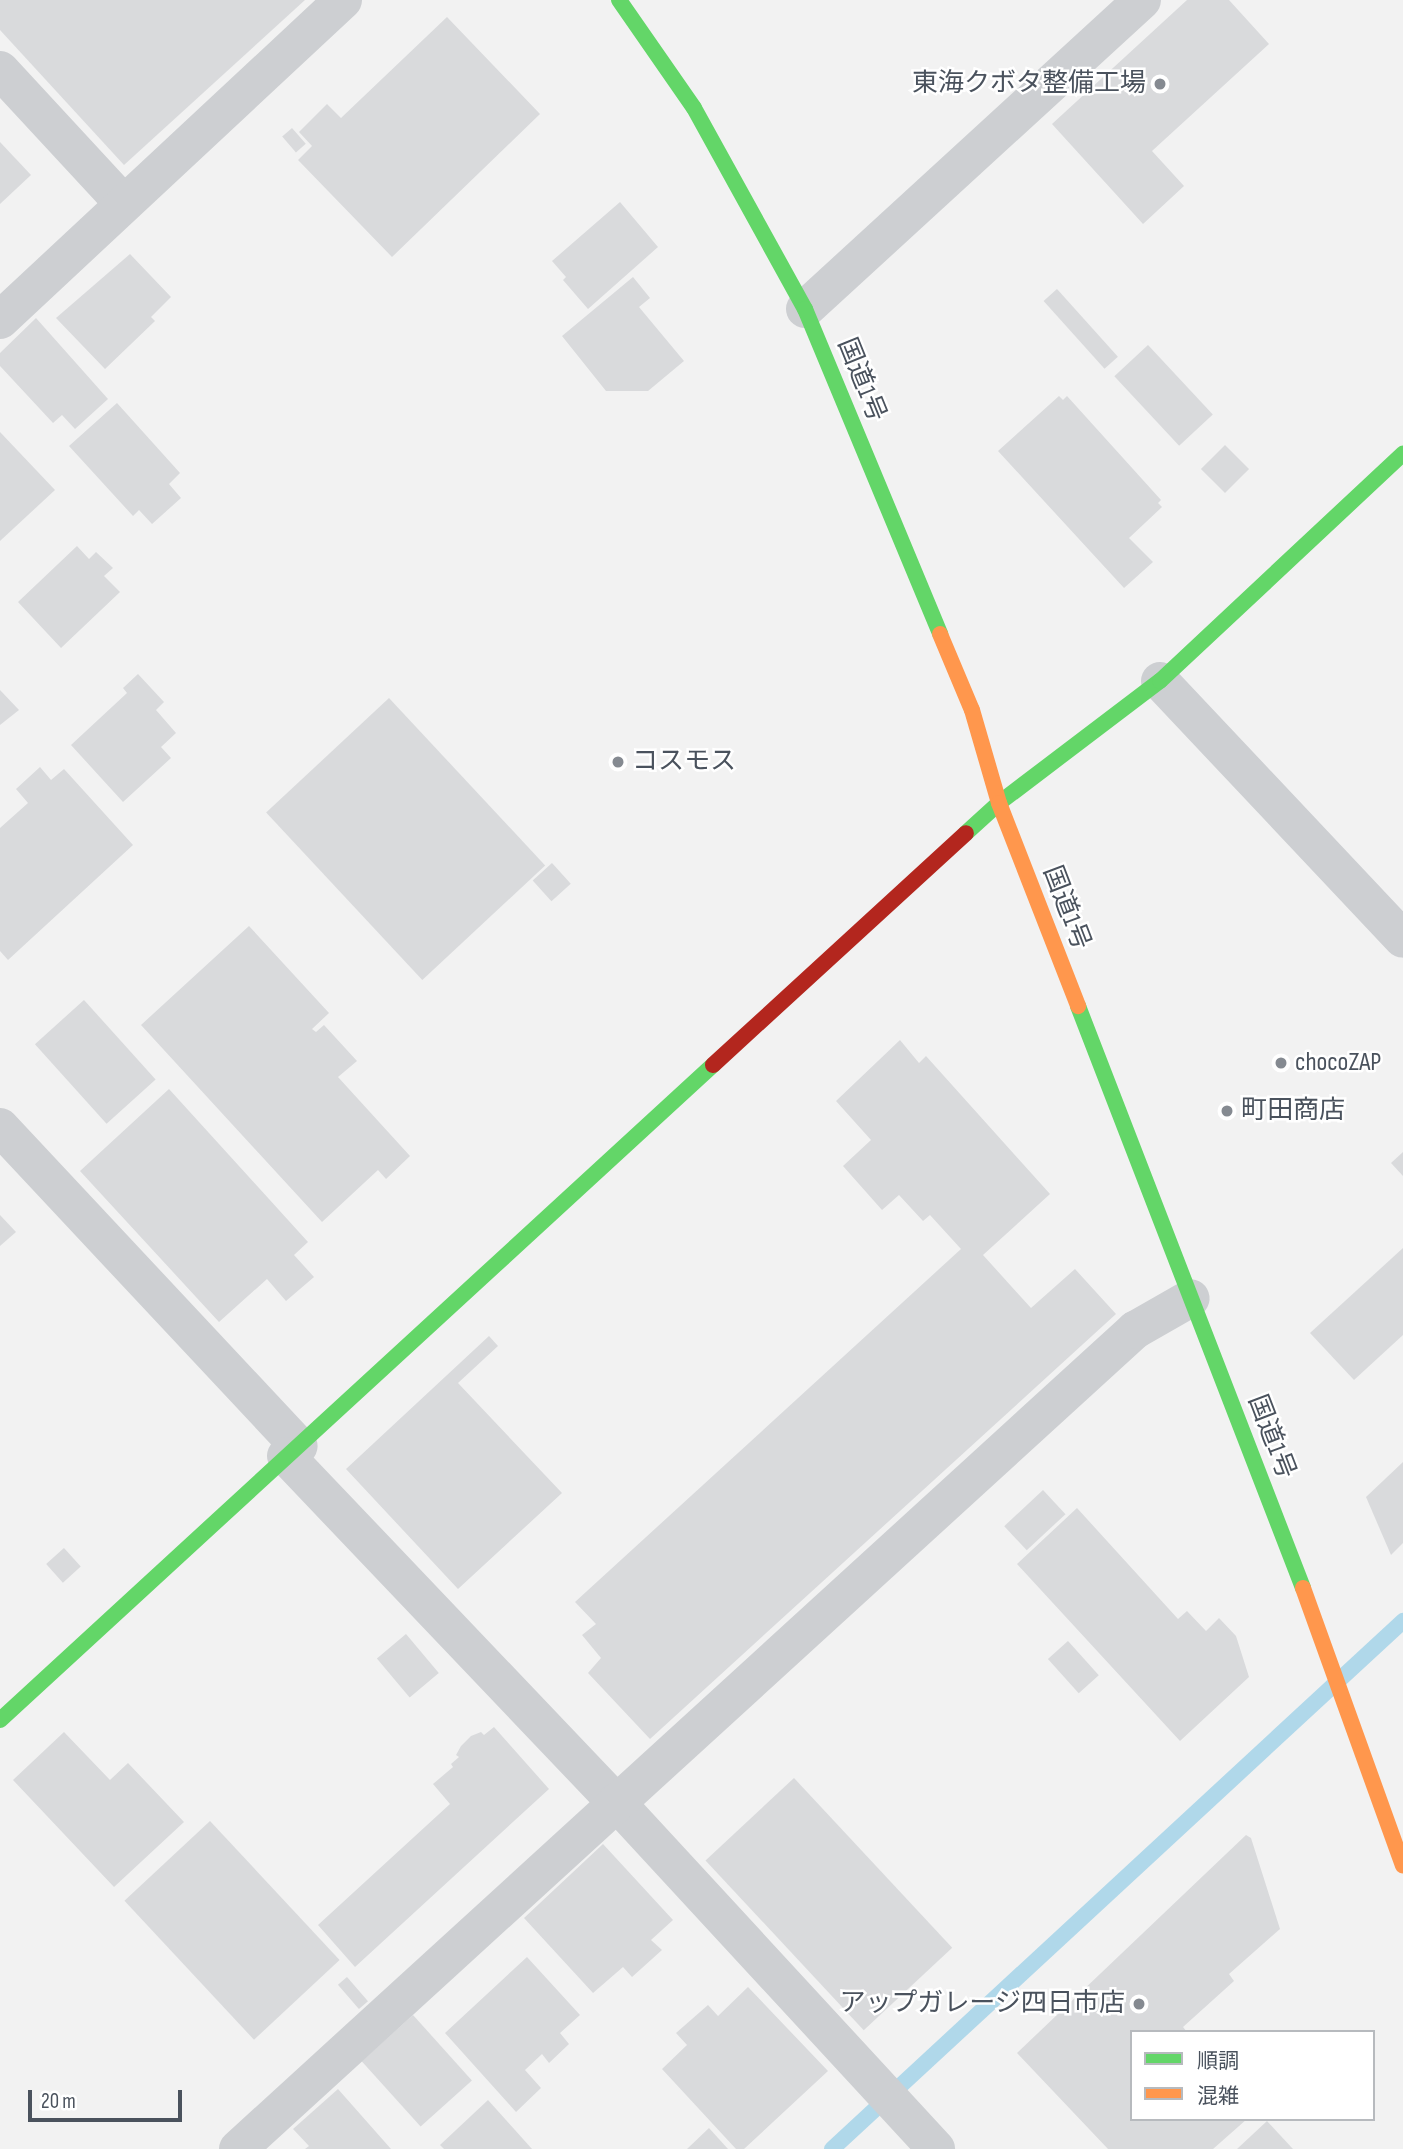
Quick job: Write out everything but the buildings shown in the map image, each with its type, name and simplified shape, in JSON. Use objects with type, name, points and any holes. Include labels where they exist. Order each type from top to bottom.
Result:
[{"type":"main road","name":"国道1号","points":[[619,0],[694,108],[805,309],[972,710],[999,803],[1316,1620],[1403,1866]]},
{"type":"main road","points":[[0,1720],[999,803],[1160,681],[1403,454]]},
{"type":"street","points":[[0,320],[343,0]]},
{"type":"street","points":[[805,309],[1142,0]]},
{"type":"street","points":[[0,69],[123,203]]},
{"type":"street","points":[[1160,681],[1403,939]]},
{"type":"street","points":[[0,1127],[292,1451],[927,2139]]},
{"type":"street","points":[[238,2149],[1135,1330],[1191,1298]]},
{"type":"waterway","points":[[832,2149],[1403,1621]]},
{"type":"traffic: fast","points":[[619,0],[694,108],[805,309],[940,634]]},
{"type":"traffic: fast","points":[[966,833],[999,803],[1160,681],[1403,454]]},
{"type":"traffic: fast","points":[[1078,1006],[1303,1588]]},
{"type":"traffic: fast","points":[[0,1720],[713,1065]]},
{"type":"traffic: slow","points":[[940,634],[972,710],[999,803],[1078,1006]]},
{"type":"traffic: slow","points":[[1303,1588],[1403,1866]]},
{"type":"traffic: jam","points":[[713,1065],[966,833]]},
{"type":"place","name":"東海クボタ整備工場","points":[[1160,84]]},
{"type":"place","name":"コスモス","points":[[618,762]]},
{"type":"place","name":"chocoZAP","points":[[1281,1063]]},
{"type":"place","name":"町田商店","points":[[1227,1111]]},
{"type":"place","name":"アップガレージ四日市店","points":[[1139,2004]]}]
